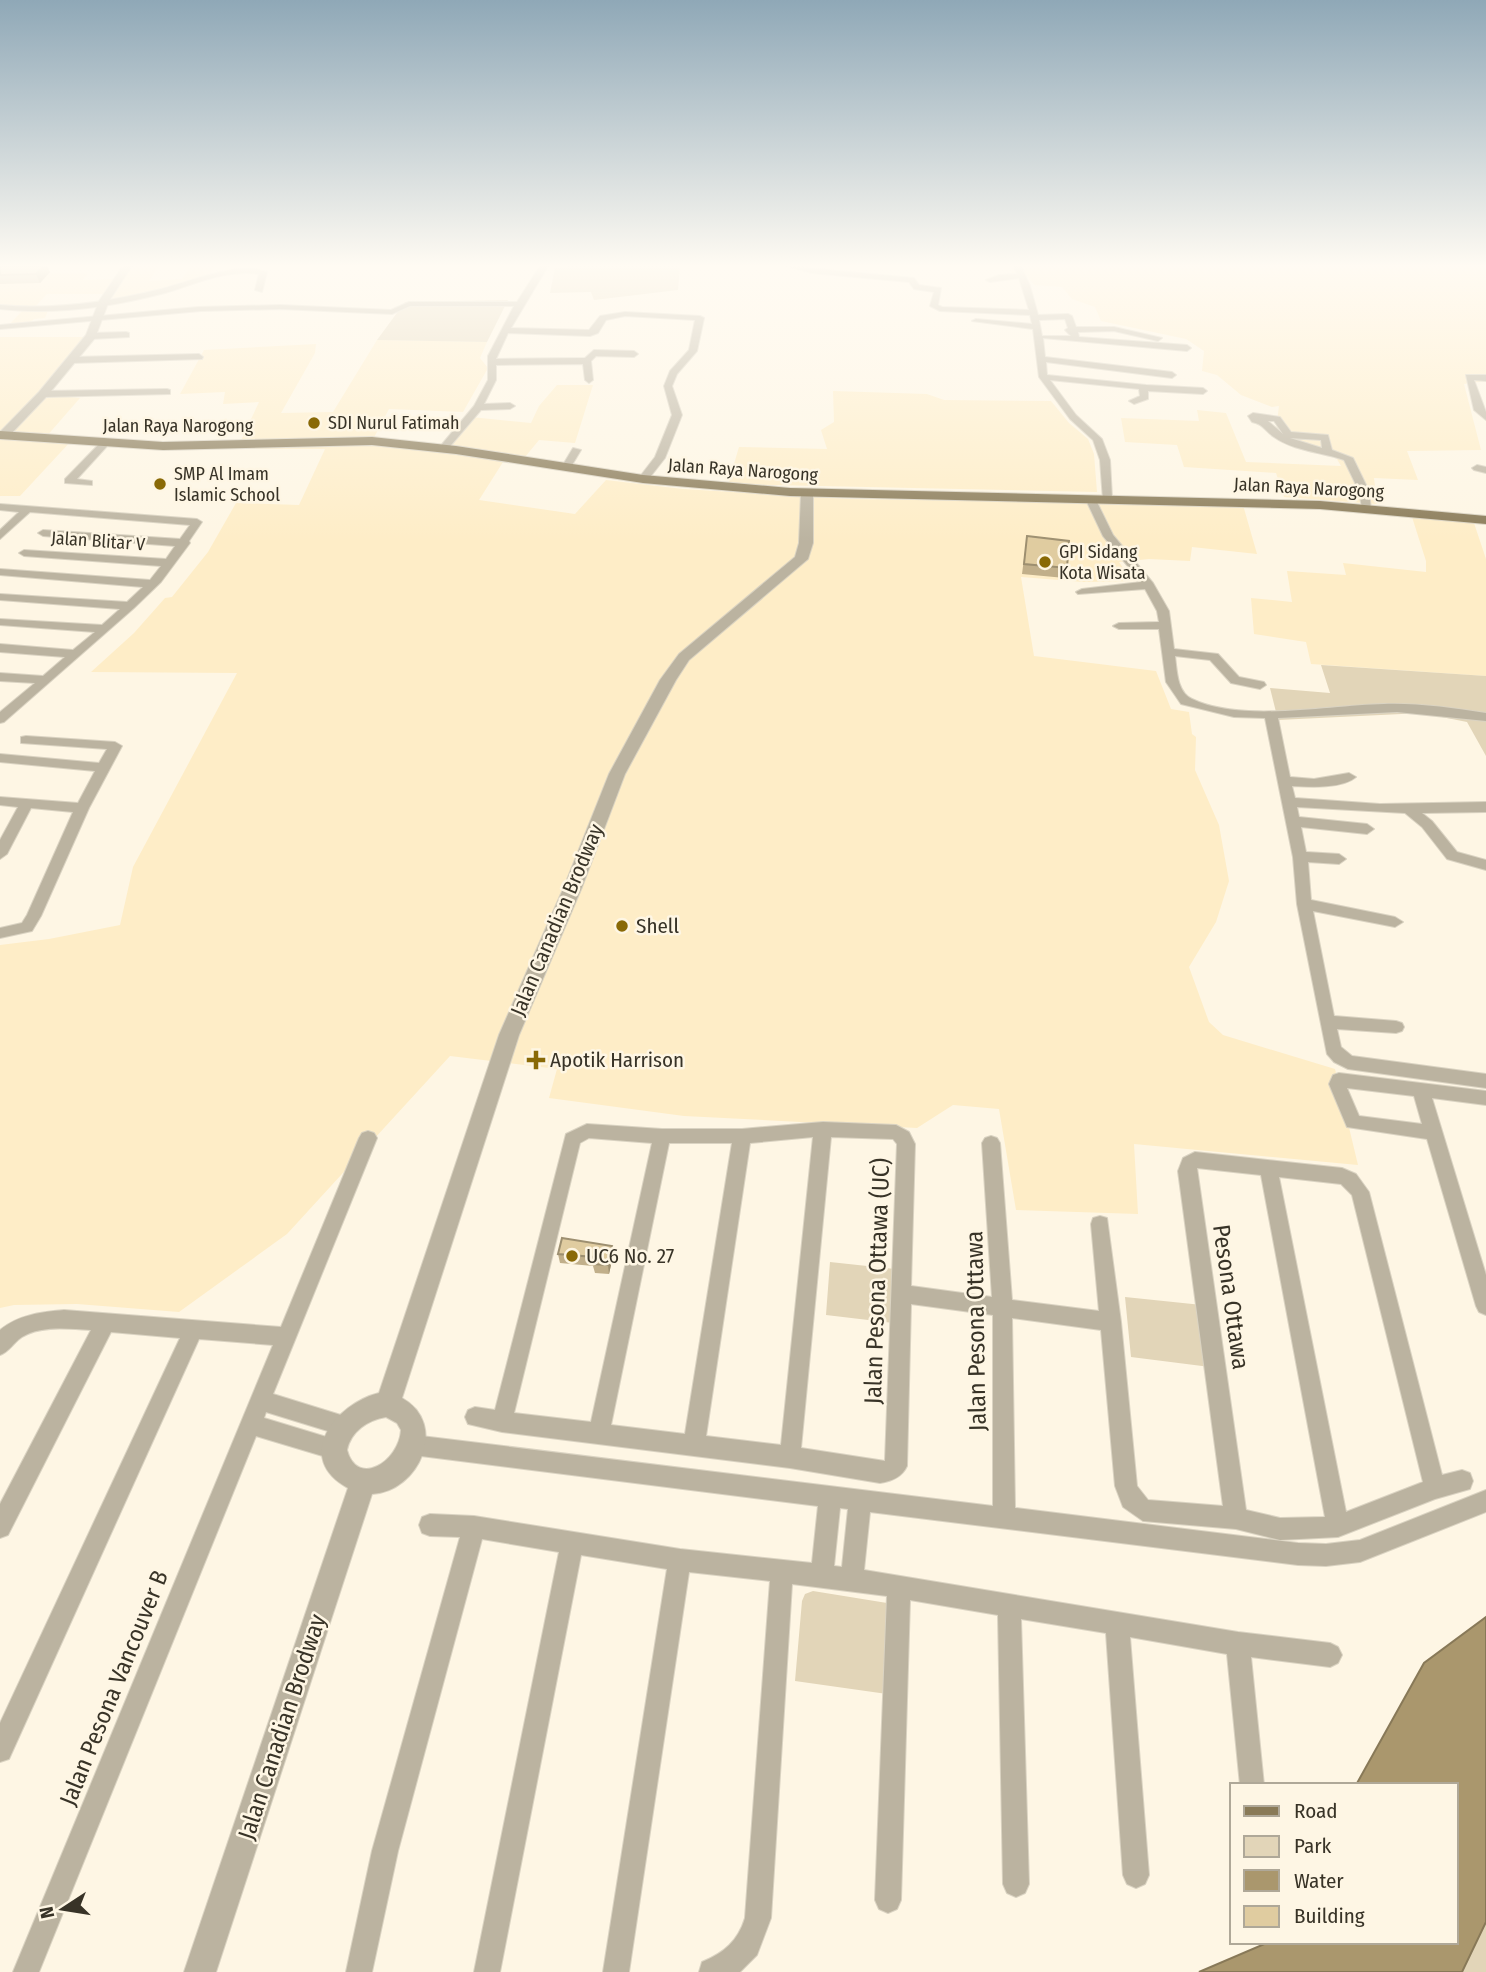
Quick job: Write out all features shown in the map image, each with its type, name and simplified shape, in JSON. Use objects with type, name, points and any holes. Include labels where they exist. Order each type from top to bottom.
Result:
[{"type":"main road","name":"Jalan Raya Narogong","points":[[2,435],[163,446],[372,441],[643,479],[807,493],[1107,498],[1367,508],[1486,520]]},
{"type":"street","points":[[2,435],[72,360],[156,358]]},
{"type":"street","points":[[443,449],[478,407],[492,380],[492,358]]},
{"type":"street","points":[[589,380],[587,361],[590,358]]},
{"type":"street","points":[[643,479],[660,458],[677,415],[668,386],[673,373],[687,358]]},
{"type":"street","points":[[1120,358],[1120,369]]},
{"type":"street","points":[[1107,498],[1105,460],[1097,439],[1073,417],[1043,377],[1041,359],[1172,375]]},
{"type":"street","points":[[493,362],[587,361]]},
{"type":"street","points":[[1043,377],[1203,391]]},
{"type":"street","points":[[1486,378],[1469,377],[1479,410],[1486,417]]},
{"type":"street","points":[[1134,401],[1144,397],[1145,388]]},
{"type":"street","points":[[43,394],[167,392]]},
{"type":"street","points":[[478,407],[510,406]]},
{"type":"street","points":[[1328,450],[1326,438],[1322,436],[1288,435],[1277,419],[1253,416],[1255,420],[1263,420],[1270,432],[1282,439],[1328,450],[1348,458],[1364,491],[1367,508]]},
{"type":"street","points":[[88,483],[69,481],[104,444]]},
{"type":"street","points":[[566,468],[576,450]]},
{"type":"street","name":"Jalan Canadian Brodway","points":[[388,1404],[509,1035],[573,887],[617,774],[668,680],[684,657],[802,559],[806,543],[807,493]]},
{"type":"street","points":[[1090,498],[1108,536],[1149,585],[1163,611],[1172,682],[1185,701],[1207,708],[1270,715],[1385,708],[1451,712],[1486,718]]},
{"type":"street","points":[[0,507],[197,522],[171,563],[152,584],[105,629],[45,680],[7,706],[0,719]]},
{"type":"street","points":[[0,536],[29,508]]},
{"type":"street","points":[[2,574],[65,511]]},
{"type":"street","points":[[43,533],[185,543]]},
{"type":"street","name":"Jalan Blitar V","points":[[24,553],[171,563]]},
{"type":"street","points":[[2,574],[152,584]]},
{"type":"street","points":[[1082,592],[1149,585]]},
{"type":"street","points":[[0,597],[130,606]]},
{"type":"street","points":[[0,622],[105,629]]},
{"type":"street","points":[[1119,626],[1165,625]]},
{"type":"street","points":[[0,648],[75,654]]},
{"type":"street","points":[[1167,652],[1214,657],[1235,680],[1260,685]]},
{"type":"street","points":[[0,677],[45,680]]},
{"type":"street","points":[[1270,715],[1300,856],[1304,904],[1333,1049],[1340,1058],[1348,1062],[1486,1081]]},
{"type":"street","points":[[0,933],[27,928],[82,808],[115,746],[26,740]]},
{"type":"street","points":[[0,758],[104,768]]},
{"type":"street","points":[[1284,781],[1314,783],[1336,777],[1349,777]]},
{"type":"street","points":[[0,801],[82,808]]},
{"type":"street","points":[[1288,802],[1409,809],[1486,807]]},
{"type":"street","points":[[0,854],[26,804]]},
{"type":"street","points":[[1409,809],[1427,824],[1452,856],[1486,865]]},
{"type":"street","points":[[1292,821],[1367,829]]},
{"type":"street","points":[[1300,856],[1339,859]]},
{"type":"street","points":[[1304,904],[1395,922]]},
{"type":"street","points":[[1328,1021],[1396,1027]]},
{"type":"street","points":[[1433,1133],[1353,1122],[1337,1084],[1339,1080],[1486,1098]]},
{"type":"street","points":[[1420,1088],[1486,1306]]},
{"type":"street","points":[[475,1417],[790,1457],[823,1129]]},
{"type":"street","name":"Jalan Pesona Ottawa (UC)","points":[[502,1422],[572,1139],[587,1130],[663,1136],[742,1136],[823,1129],[895,1132],[903,1137],[906,1144],[896,1466],[880,1472],[790,1457]]},
{"type":"street","points":[[599,1432],[663,1136]]},
{"type":"street","points":[[694,1444],[742,1136]]},
{"type":"street","name":"Jalan Pesona Vancouver B","points":[[26,1972],[368,1138]]},
{"type":"street","name":"Jalan Pesona Ottawa","points":[[991,1143],[1000,1222],[1004,1306],[1004,1518]]},
{"type":"street","name":"Pesona Ottawa","points":[[1236,1518],[1187,1171],[1189,1163],[1201,1159],[1342,1176],[1350,1180],[1360,1192],[1436,1488]]},
{"type":"street","points":[[1268,1167],[1338,1526]]},
{"type":"street","points":[[1100,1224],[1126,1486],[1131,1499],[1143,1510],[1236,1518],[1280,1529],[1338,1526],[1436,1488],[1462,1481]]},
{"type":"street","points":[[901,1294],[1111,1322]]},
{"type":"street","points":[[0,1346],[13,1330],[30,1323],[64,1320],[106,1321],[286,1338]]},
{"type":"street","points":[[0,1527],[106,1321]]},
{"type":"street","points":[[0,1750],[194,1329]]},
{"type":"street","points":[[260,1400],[340,1438]]},
{"type":"street","points":[[388,1404],[398,1408],[412,1423],[413,1446],[408,1458],[388,1477],[363,1482],[343,1471],[340,1438],[364,1409],[388,1404]]},
{"type":"street","points":[[250,1424],[340,1438]]},
{"type":"street","points":[[413,1446],[1298,1554],[1326,1555],[1360,1551],[1486,1501]]},
{"type":"street","name":"Jalan Canadian Brodway","points":[[200,1972],[363,1482]]},
{"type":"street","points":[[822,1575],[830,1496]]},
{"type":"street","points":[[852,1579],[860,1500]]},
{"type":"street","points":[[430,1525],[474,1527],[680,1560],[852,1579],[1238,1644],[1330,1655]]},
{"type":"street","points":[[359,1972],[385,1852],[474,1527]]},
{"type":"street","points":[[487,1972],[572,1544]]},
{"type":"street","points":[[616,1972],[680,1560]]},
{"type":"street","points":[[712,1972],[740,1958],[754,1935],[758,1918],[782,1572]]},
{"type":"street","points":[[888,1900],[899,1588]]},
{"type":"street","points":[[1009,1605],[1016,1884]]},
{"type":"street","points":[[1116,1624],[1136,1875]]},
{"type":"street","points":[[1238,1644],[1252,1783]]},
{"type":"shaded area","points":[[0,358],[67,358],[37,394],[80,398],[46,437],[72,440],[20,496],[0,496]]},
{"type":"shaded area","points":[[200,358],[312,358],[281,413],[333,412],[366,358],[480,358],[488,368],[463,412],[389,409],[370,445],[436,451],[471,417],[531,423],[539,406],[557,385],[593,385],[575,443],[539,440],[525,457],[511,455],[503,462],[479,500],[575,514],[606,480],[683,489],[849,499],[1243,505],[1257,554],[1192,547],[1190,561],[1149,559],[1119,562],[1132,581],[1084,582],[1021,577],[1034,656],[1156,671],[1171,709],[1189,712],[1192,734],[1196,737],[1195,770],[1219,825],[1229,881],[1216,922],[1189,967],[1209,1022],[1223,1035],[1335,1069],[1358,1165],[1134,1144],[1138,1214],[1016,1210],[999,1109],[953,1105],[917,1128],[684,1116],[549,1098],[557,1069],[450,1056],[287,1234],[179,1312],[77,1304],[14,1305],[0,1308],[0,945],[49,939],[120,925],[133,867],[237,673],[91,672],[134,633],[165,598],[172,597],[208,552],[236,503],[299,505],[325,449],[237,449],[259,402],[223,404],[225,392],[180,394]]},
{"type":"shaded area","points":[[1203,358],[1486,358],[1486,381],[1464,384],[1481,450],[1407,451],[1418,480],[1374,478],[1377,504],[1284,497],[1276,473],[1184,467],[1177,445],[1125,442],[1121,418],[1199,421],[1197,410],[1226,413],[1246,462],[1341,466],[1331,449],[1275,437],[1279,406],[1272,407],[1241,395],[1217,375],[1202,371]]},
{"type":"shaded area","points":[[833,391],[927,394],[944,400],[1051,401],[1069,423],[1088,439],[1094,454],[1097,492],[728,484],[739,447],[827,449],[821,430],[834,422]]},
{"type":"shaded area","points":[[1412,517],[1474,523],[1486,559],[1486,676],[1311,664],[1306,642],[1254,634],[1251,598],[1292,602],[1287,571],[1346,575],[1343,563],[1426,572],[1426,561]]},
{"type":"green space","points":[[1321,665],[1486,676],[1486,756],[1467,722],[1422,713],[1278,720],[1270,688],[1330,693]]},
{"type":"green space","points":[[830,1262],[904,1270],[902,1324],[826,1315]]},
{"type":"green space","points":[[1125,1297],[1202,1305],[1210,1367],[1131,1357]]},
{"type":"green space","points":[[813,1591],[887,1603],[887,1694],[795,1681],[802,1601],[805,1594]]},
{"type":"green space","points":[[1486,1922],[1486,1972],[1462,1972]]},
{"type":"water","points":[[1486,1617],[1486,1922],[1462,1972],[1199,1972],[1264,1944],[1458,1944],[1458,1783],[1357,1783],[1424,1663]]},
{"type":"building","name":"GPI Sidang Kota Wisata","points":[[1027,536],[1069,541],[1067,568],[1024,564]]},
{"type":"building","points":[[562,1238],[612,1246],[608,1265],[593,1264],[594,1257],[558,1254]]},
{"type":"place","name":"SDI Nurul Fatimah","points":[[314,423]]},
{"type":"place","name":"SMP Al Imam Islamic School","points":[[160,484]]},
{"type":"place","name":"GPI Sidang Kota Wisata","points":[[1045,562]]},
{"type":"place","name":"Shell","points":[[622,926]]},
{"type":"place","name":"Apotik Harrison","points":[[536,1060]]},
{"type":"place","name":"UC6 No. 27","points":[[572,1256]]}]
